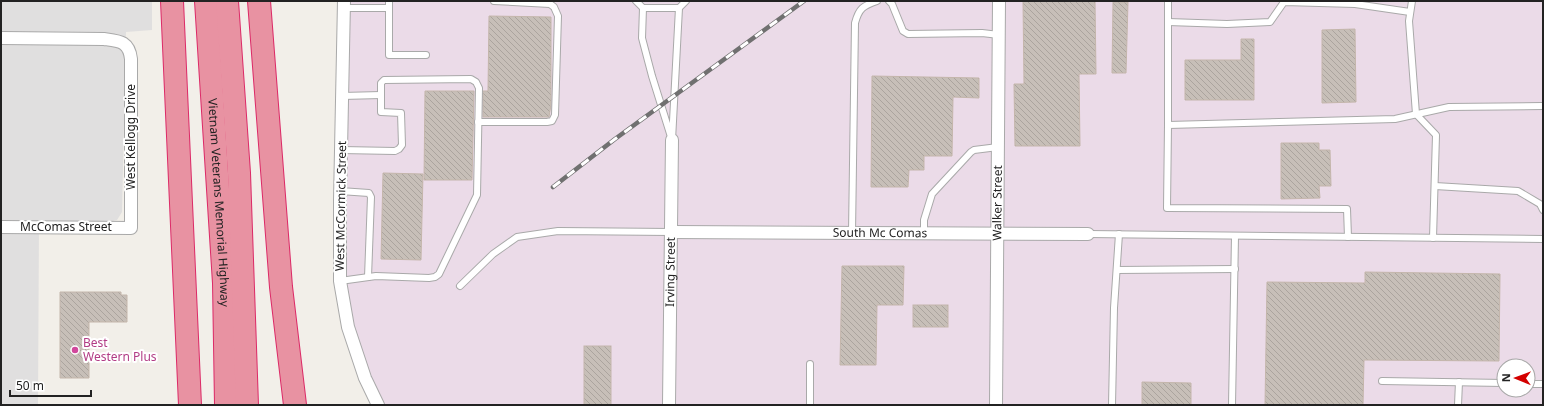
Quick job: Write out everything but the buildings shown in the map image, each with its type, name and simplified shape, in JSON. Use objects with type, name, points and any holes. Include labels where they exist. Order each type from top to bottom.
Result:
[{"type":"highway","points":[[172,1],[190,405]]},
{"type":"highway","name":"Vietnam Veterans Memorial Highway","points":[[206,1],[224,283],[226,405]]},
{"type":"highway","name":"Vietnam Veterans Memorial Highway","points":[[227,1],[239,173],[247,405]]},
{"type":"highway","points":[[259,1],[281,287],[295,405]]},
{"type":"street","name":"Walker Street","points":[[996,405],[999,1]]},
{"type":"street","name":"West McCormick Street","points":[[344,5],[340,192],[340,282],[348,327],[365,378],[378,405]]},
{"type":"street","name":"West Kellogg Drive","points":[[1,38],[120,41],[128,48],[131,59],[131,228]]},
{"type":"street","name":"Irving Street","points":[[670,405],[672,140]]},
{"type":"street","name":"McComas Street","points":[[1,227],[131,228]]},
{"type":"street","name":"South Mc Comas","points":[[672,232],[1088,234]]},
{"type":"lane","points":[[389,1],[389,55],[426,55]]},
{"type":"lane","points":[[478,122],[547,122],[552,121],[556,116],[558,16],[556,11],[550,4],[494,1]]},
{"type":"lane","points":[[636,1],[643,8],[679,8]]},
{"type":"lane","points":[[672,140],[679,8],[686,1]]},
{"type":"lane","points":[[852,233],[855,23],[859,10],[877,1]]},
{"type":"lane","points":[[888,1],[892,4],[903,31],[908,34],[982,33],[999,35]]},
{"type":"lane","points":[[1168,1],[1167,208],[1347,209],[1348,237]]},
{"type":"lane","points":[[1412,1],[1409,21],[1416,114],[1436,135],[1434,238]]},
{"type":"lane","points":[[1168,22],[1227,24],[1270,22],[1284,2],[1355,4],[1410,12]]},
{"type":"lane","points":[[344,5],[389,8]]},
{"type":"lane","points":[[643,8],[642,38],[672,140]]},
{"type":"lane","points":[[340,282],[376,276],[429,278],[435,277],[439,274],[477,195],[479,88],[476,82],[471,79],[384,80],[381,83],[381,112],[401,112],[402,145],[395,151],[341,150]]},
{"type":"lane","points":[[342,96],[381,96]]},
{"type":"lane","points":[[1168,125],[1395,119],[1449,107],[1543,106]]},
{"type":"lane","points":[[924,233],[924,220],[932,194],[971,152],[983,148],[998,147]]},
{"type":"lane","points":[[1434,186],[1518,191],[1540,204],[1543,210]]},
{"type":"lane","points":[[340,192],[369,193],[371,197],[368,277]]},
{"type":"lane","points":[[460,286],[493,254],[517,237],[558,231],[672,232]]},
{"type":"lane","points":[[1088,234],[1543,239]]},
{"type":"lane","points":[[1112,405],[1114,308],[1119,234]]},
{"type":"lane","points":[[1232,405],[1235,236]]},
{"type":"lane","points":[[1117,270],[1235,270]]},
{"type":"lane","points":[[810,364],[810,405]]},
{"type":"lane","points":[[1382,381],[1496,383]]},
{"type":"lane","points":[[1458,405],[1459,382]]},
{"type":"shaded area","points":[[1,1],[152,1],[152,30],[126,32],[122,212],[117,220],[108,222],[39,223],[38,405],[1,405]]},
{"type":"shaded area","points":[[343,1],[1543,1],[1543,405],[380,405],[340,281]]},
{"type":"railway","points":[[553,187],[615,139],[804,1]]},
{"type":"place","name":"Best Western Plus","points":[[75,350]]}]
